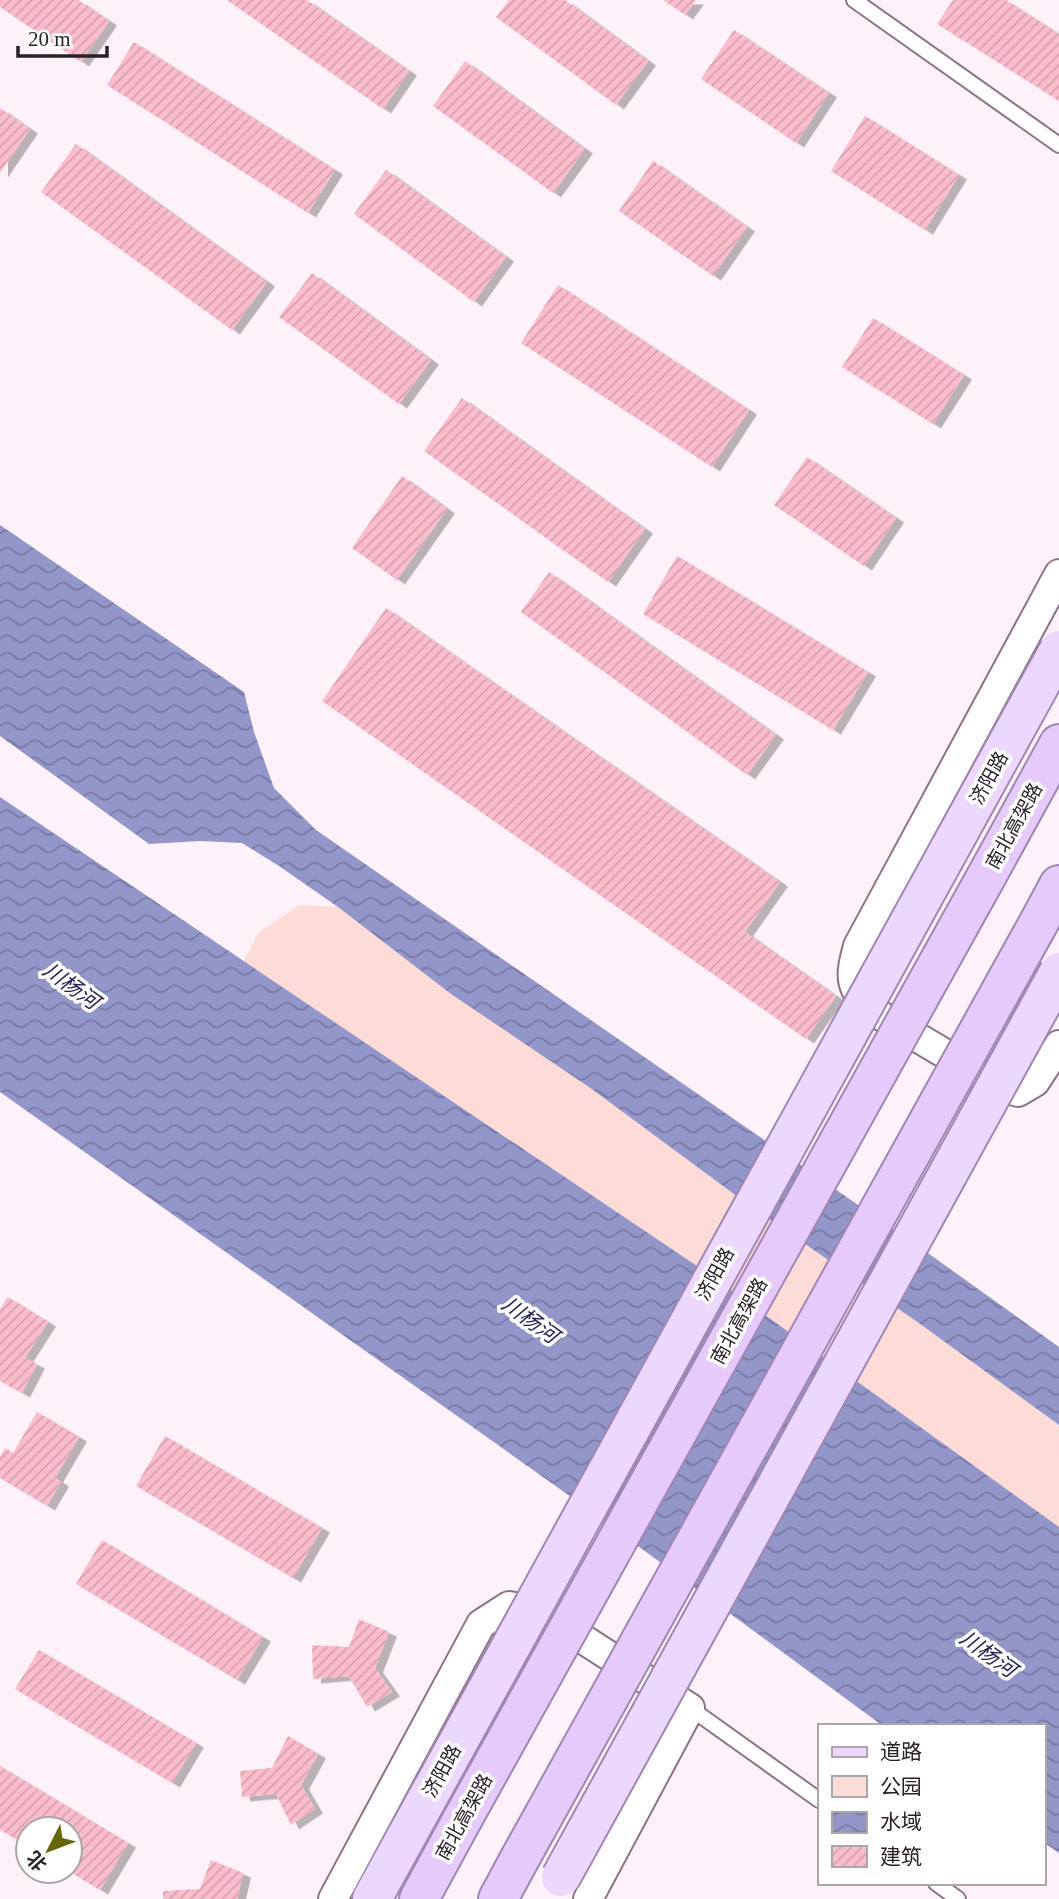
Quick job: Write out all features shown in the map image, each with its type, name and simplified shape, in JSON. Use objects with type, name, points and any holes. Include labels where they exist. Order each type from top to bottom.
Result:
[{"type":"highway","name":"南北高架路","points":[[419,1899],[1059,744]]},
{"type":"highway","points":[[498,1899],[1059,885]]},
{"type":"main road","name":"济阳路","points":[[372,1899],[1059,650]]},
{"type":"main road","points":[[549,1899],[1059,971]]},
{"type":"street","points":[[1059,574],[858,946],[852,969],[854,991],[867,1009],[1001,1087],[1018,1092],[1035,1082],[1059,1045]]},
{"type":"street","points":[[333,1899],[481,1624],[509,1606],[541,1612],[690,1708],[588,1899]]},
{"type":"lane","points":[[854,0],[1059,145]]},
{"type":"lane","points":[[690,1708],[818,1799]]},
{"type":"lane","points":[[939,1885],[958,1899]]},
{"type":"green space","points":[[299,905],[338,907],[451,994],[589,1087],[742,1200],[1059,1425],[1059,1527],[700,1268],[244,961],[258,933]]},
{"type":"water","points":[[0,525],[244,692],[254,732],[274,788],[316,830],[932,1256],[1059,1347],[1059,1425],[742,1200],[589,1087],[451,994],[338,907],[279,866],[242,843],[200,841],[149,844],[0,736]]},
{"type":"water","name":"川杨河","points":[[0,797],[700,1268],[1059,1527],[1059,1853],[1045,1843],[1045,1724],[880,1724],[574,1499],[0,1092]]},
{"type":"building","points":[[0,0],[78,0],[109,21],[81,62],[0,7]]},
{"type":"building","points":[[227,0],[307,0],[409,71],[383,109]]},
{"type":"building","points":[[509,0],[565,0],[648,61],[616,105],[496,17]]},
{"type":"building","points":[[663,0],[696,0],[685,15]]},
{"type":"building","points":[[953,0],[1006,0],[1059,34],[1059,101],[937,24]]},
{"type":"building","points":[[734,30],[829,93],[796,143],[701,79]]},
{"type":"building","points":[[134,42],[335,170],[308,213],[107,85]]},
{"type":"building","points":[[465,61],[585,149],[553,193],[433,106]]},
{"type":"building","points":[[0,108],[30,129],[0,173]]},
{"type":"building","points":[[865,116],[959,175],[925,230],[831,171]]},
{"type":"building","points":[[76,144],[267,282],[232,330],[41,192]]},
{"type":"building","points":[[653,161],[747,227],[713,276],[619,211]]},
{"type":"building","points":[[386,170],[506,257],[474,302],[354,214]]},
{"type":"building","points":[[312,273],[431,360],[399,404],[279,317]]},
{"type":"building","points":[[558,285],[749,410],[712,467],[521,343]]},
{"type":"building","points":[[873,318],[964,375],[933,424],[842,367]]},
{"type":"building","points":[[462,398],[645,529],[608,582],[424,451]]},
{"type":"building","points":[[807,457],[896,518],[864,566],[774,505]]},
{"type":"building","points":[[402,476],[447,509],[397,580],[352,548]]},
{"type":"building","points":[[677,556],[868,672],[833,730],[643,614]]},
{"type":"building","points":[[549,572],[776,735],[747,775],[521,612]]},
{"type":"building","points":[[386,608],[780,882],[745,932],[836,996],[806,1039],[322,701]]},
{"type":"building","points":[[8,1297],[48,1322],[25,1358],[37,1364],[22,1393],[0,1381],[0,1309]]},
{"type":"building","points":[[37,1412],[79,1437],[55,1478],[61,1482],[47,1506],[0,1478],[0,1457],[5,1448],[13,1453]]},
{"type":"building","points":[[165,1436],[322,1528],[293,1578],[136,1486]]},
{"type":"building","points":[[102,1540],[263,1637],[237,1680],[76,1584]]},
{"type":"building","points":[[359,1619],[389,1632],[375,1668],[392,1692],[367,1707],[349,1676],[313,1679],[312,1645],[349,1647]]},
{"type":"building","points":[[39,1650],[196,1743],[172,1783],[15,1689]]},
{"type":"building","points":[[288,1736],[318,1754],[301,1785],[315,1809],[291,1825],[276,1794],[242,1797],[240,1771],[272,1768]]},
{"type":"building","points":[[0,1766],[81,1815],[14,1815],[14,1838],[0,1830]]},
{"type":"building","points":[[84,1817],[128,1843],[100,1890],[84,1880]]},
{"type":"building","points":[[211,1860],[243,1873],[237,1899],[163,1899],[163,1891],[200,1889]]}]
